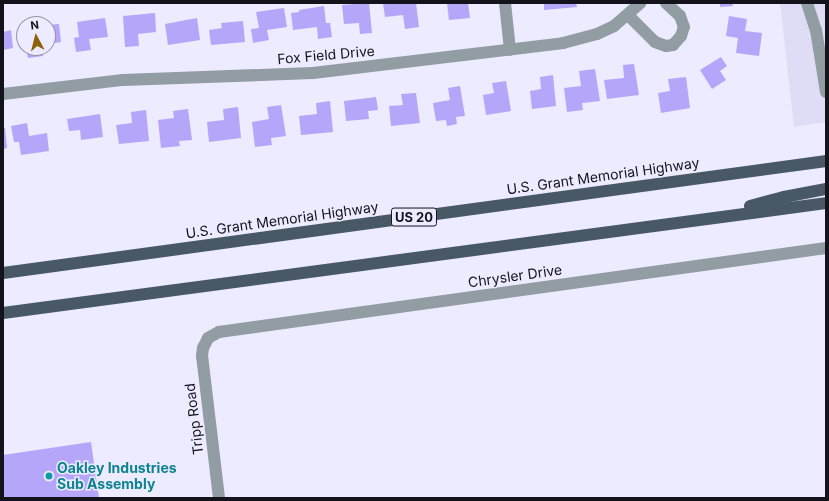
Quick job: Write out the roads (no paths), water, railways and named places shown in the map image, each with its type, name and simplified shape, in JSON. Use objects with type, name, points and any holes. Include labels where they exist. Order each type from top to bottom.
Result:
[{"type":"main road","name":"U.S. Grant Memorial Highway","points":[[3,273],[826,161]]},
{"type":"main road","points":[[710,217],[784,197],[826,189]]},
{"type":"main road","points":[[3,314],[710,217],[826,203]]},
{"type":"street","points":[[505,3],[510,50]]},
{"type":"street","name":"Fox Field Drive","points":[[3,94],[123,80],[313,73],[510,50],[578,40],[603,32],[614,26],[640,3]]},
{"type":"street","points":[[628,15],[655,42],[666,46],[673,45],[681,36],[684,27],[680,16],[666,3]]},
{"type":"street","points":[[807,3],[816,30],[826,92]]},
{"type":"street","name":"Chrysler Drive","points":[[208,338],[220,332],[251,327],[826,248]]},
{"type":"street","name":"Tripp Road","points":[[208,338],[203,348],[203,368],[219,498]]},
{"type":"place","name":"Oakley Industries Sub Assembly","points":[[49,476]]}]
